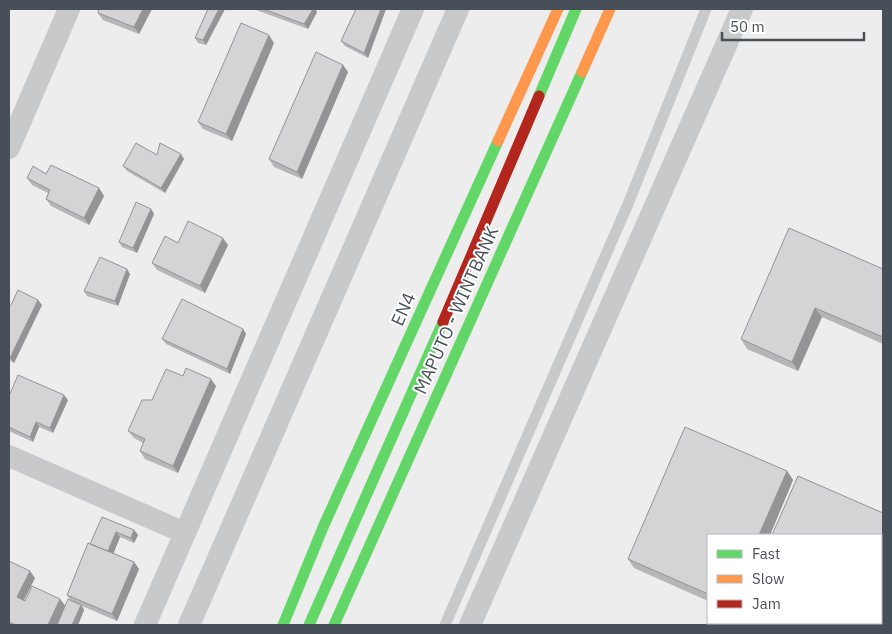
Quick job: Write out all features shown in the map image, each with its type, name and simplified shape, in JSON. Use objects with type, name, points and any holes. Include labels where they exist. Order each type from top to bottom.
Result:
[{"type":"main road","name":"EN4","points":[[283,625],[324,525],[558,9]]},
{"type":"main road","name":"MAPUTO - WINTBANK","points":[[309,625],[444,321],[576,9]]},
{"type":"main road","name":"MAPUTO - WINTBANK","points":[[334,625],[610,9]]},
{"type":"street","points":[[9,148],[69,9]]},
{"type":"street","points":[[145,625],[413,9]]},
{"type":"street","points":[[189,625],[458,9]]},
{"type":"street","points":[[470,625],[742,9]]},
{"type":"street","points":[[9,456],[185,533]]},
{"type":"lane","points":[[445,625],[628,204],[706,9]]},
{"type":"building","points":[[99,9],[143,9],[134,27],[98,13]]},
{"type":"building","points":[[208,9],[219,9],[203,40],[195,38]]},
{"type":"building","points":[[263,9],[313,9],[304,24]]},
{"type":"building","points":[[356,9],[381,9],[364,53],[341,41]]},
{"type":"building","points":[[241,23],[269,35],[226,134],[198,122]]},
{"type":"building","points":[[316,52],[343,65],[297,172],[269,159]]},
{"type":"building","points":[[136,143],[157,155],[160,143],[181,154],[161,188],[123,166]]},
{"type":"building","points":[[51,165],[99,188],[84,218],[46,199],[50,190],[27,178],[33,166],[46,174]]},
{"type":"building","points":[[136,202],[151,209],[133,248],[119,242]]},
{"type":"building","points":[[188,221],[223,238],[200,286],[152,263],[165,236],[178,243]]},
{"type":"building","points":[[789,228],[883,269],[883,337],[815,308],[792,362],[741,339]]},
{"type":"building","points":[[100,257],[127,269],[115,301],[84,291]]},
{"type":"building","points":[[18,290],[38,300],[10,358],[9,307]]},
{"type":"building","points":[[182,299],[243,329],[227,369],[162,339]]},
{"type":"building","points":[[186,368],[211,379],[173,466],[140,451],[145,439],[128,431],[142,400],[152,400],[166,369],[183,376]]},
{"type":"building","points":[[18,375],[64,395],[50,428],[36,422],[30,437],[9,427],[9,396]]},
{"type":"building","points":[[685,427],[787,471],[759,534],[707,534],[707,594],[628,559]]},
{"type":"building","points":[[798,476],[883,513],[883,556],[882,559],[882,534],[772,534]]},
{"type":"building","points":[[102,517],[134,530],[131,538],[116,532],[108,551],[90,544]]},
{"type":"building","points":[[88,543],[134,562],[112,614],[67,595]]},
{"type":"building","points":[[9,561],[30,571],[17,597],[25,601],[32,586],[60,599],[48,625],[16,625],[9,622]]},
{"type":"building","points":[[883,578],[883,625],[863,625],[882,624]]},
{"type":"building","points":[[68,599],[81,605],[72,625],[57,625]]},
{"type":"building","points":[[778,624],[854,624],[853,625]]},
{"type":"traffic: fast","points":[[539,96],[576,9]]},
{"type":"traffic: fast","points":[[334,625],[582,72]]},
{"type":"traffic: fast","points":[[283,625],[324,525],[498,141]]},
{"type":"traffic: fast","points":[[309,625],[443,322]]},
{"type":"traffic: slow","points":[[498,141],[558,9]]},
{"type":"traffic: slow","points":[[582,72],[610,9]]},
{"type":"traffic: jam","points":[[443,322],[539,96]]}]
